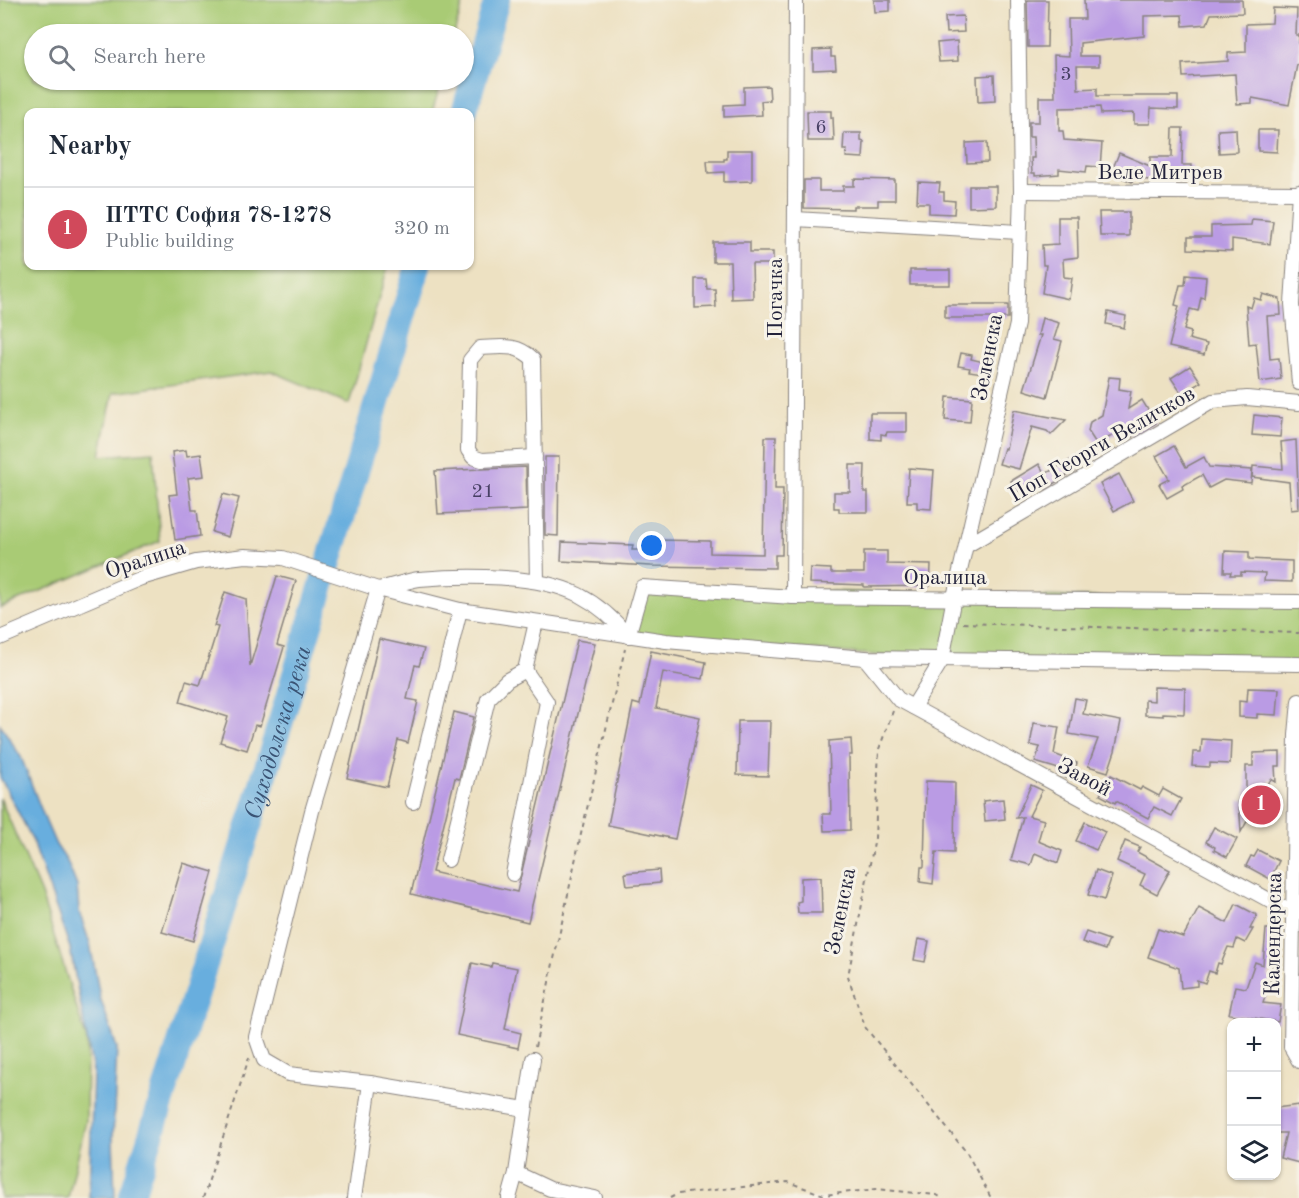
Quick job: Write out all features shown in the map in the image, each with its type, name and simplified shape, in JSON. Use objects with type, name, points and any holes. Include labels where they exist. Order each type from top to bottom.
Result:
[{"type":"street","name":"Погачка","points":[[793,597],[796,0]]},
{"type":"street","name":"Зеленска","points":[[913,707],[942,660],[954,597],[1017,324],[1021,191],[1018,0]]},
{"type":"street","name":"Веле Митрев","points":[[1021,191],[1299,192]]},
{"type":"street","points":[[1299,192],[1293,304],[1299,382]]},
{"type":"street","points":[[795,219],[1019,232]]},
{"type":"street","points":[[535,457],[482,460],[473,457],[468,450],[470,360],[480,348],[510,346],[524,350],[533,359],[535,457],[537,581]]},
{"type":"street","name":"Поп Георги Величков","points":[[966,546],[1213,402],[1247,398],[1299,403]]},
{"type":"street","name":"Оралица","points":[[0,638],[141,578],[196,562],[245,556],[284,558],[378,589]]},
{"type":"street","points":[[378,589],[417,579],[472,577],[537,581],[578,595],[614,619],[628,636]]},
{"type":"street","name":"Оралица","points":[[628,636],[642,587],[793,597],[1299,602]]},
{"type":"street","points":[[378,589],[460,610],[628,636],[865,658],[1299,664]]},
{"type":"street","points":[[378,589],[312,811],[256,1038],[264,1060],[288,1074],[370,1083],[525,1109]]},
{"type":"street","points":[[413,802],[460,610]]},
{"type":"street","points":[[513,874],[547,702],[525,670],[536,622]]},
{"type":"street","name":"Завой","points":[[865,658],[898,699],[1296,912]]},
{"type":"street","points":[[448,860],[488,699],[507,680],[525,670]]},
{"type":"street","name":"Календерска","points":[[1298,1060],[1291,1047],[1296,912],[1296,735],[1299,701]]},
{"type":"street","points":[[509,1198],[516,1173],[533,1059]]},
{"type":"street","points":[[354,1198],[370,1083]]},
{"type":"street","points":[[516,1173],[550,1190],[595,1198]]},
{"type":"path","points":[[949,622],[1299,633]]},
{"type":"path","points":[[533,1059],[581,834],[628,636]]},
{"type":"path","name":"Зеленска","points":[[898,699],[879,749],[875,838],[848,976],[865,1027],[967,1153],[991,1198]]},
{"type":"path","points":[[202,1198],[249,1059]]},
{"type":"path","points":[[670,1198],[678,1194],[788,1182],[824,1195],[876,1189],[937,1195],[942,1198]]},
{"type":"green space","points":[[0,0],[464,0],[457,24],[24,24],[24,90],[439,90],[433,108],[24,108],[24,270],[387,270],[349,404],[271,371],[113,393],[100,456],[153,452],[160,541],[0,608]]},
{"type":"green space","points":[[642,587],[1299,602],[1299,664],[942,660],[628,636]]},
{"type":"green space","points":[[0,798],[41,894],[87,1041],[86,1121],[68,1198],[0,1198]]},
{"type":"water","points":[[0,724],[21,757],[46,822],[56,845],[67,861],[77,886],[79,911],[90,944],[100,997],[117,1048],[113,1138],[115,1198],[89,1198],[93,1071],[70,948],[32,839],[0,777]]},
{"type":"building","points":[[874,0],[890,0],[890,11],[875,12]]},
{"type":"building","points":[[1027,0],[1048,0],[1047,47],[1028,47]]},
{"type":"building","points":[[1084,0],[1242,0],[1243,13],[1211,14],[1207,24],[1183,26],[1182,15],[1144,16],[1144,36],[1080,43],[1080,56],[1099,56],[1099,66],[1077,66],[1078,89],[1097,88],[1097,96],[1178,96],[1178,109],[1151,108],[1150,124],[1134,124],[1134,113],[1101,114],[1100,107],[1059,108],[1059,131],[1063,131],[1064,140],[1102,143],[1100,167],[1087,166],[1086,172],[1059,169],[1059,174],[1035,176],[1035,173],[1032,173],[1033,137],[1029,137],[1029,122],[1039,122],[1039,97],[1055,97],[1054,55],[1069,56],[1068,19],[1085,19]]},
{"type":"building","points":[[1273,8],[1297,9],[1296,35],[1299,35],[1299,65],[1297,65],[1289,105],[1252,98],[1252,103],[1237,104],[1235,74],[1183,77],[1182,64],[1228,61],[1228,53],[1246,52],[1246,24],[1272,23]]},
{"type":"building","points":[[963,16],[964,32],[946,33],[945,17]]},
{"type":"building","points":[[957,41],[958,61],[939,62],[937,43]]},
{"type":"building","points":[[831,49],[831,57],[835,57],[836,69],[813,70],[813,50]]},
{"type":"building","points":[[994,75],[995,101],[978,102],[977,76]]},
{"type":"building","points":[[769,86],[770,100],[761,101],[762,115],[724,117],[724,105],[744,104],[744,87]]},
{"type":"building","points":[[807,111],[831,111],[834,141],[808,141]]},
{"type":"building","points":[[1173,128],[1183,128],[1182,165],[1192,165],[1191,182],[1133,179],[1132,182],[1111,173],[1119,153],[1150,166],[1150,157],[1172,157]]},
{"type":"building","points":[[1236,129],[1237,152],[1219,153],[1218,130]]},
{"type":"building","points":[[1258,130],[1278,130],[1277,152],[1258,151]]},
{"type":"building","points":[[844,133],[861,133],[861,141],[864,142],[863,158],[846,157],[847,150],[843,150]]},
{"type":"building","points":[[987,142],[988,162],[967,163],[966,143]]},
{"type":"building","points":[[727,150],[752,150],[752,181],[724,182],[724,172],[708,173],[707,161],[724,161],[727,159]]},
{"type":"building","points":[[854,179],[895,180],[895,200],[878,200],[878,206],[853,206],[853,209],[804,208],[804,180],[819,180],[819,191],[843,191],[843,186],[854,186]]},
{"type":"building","points":[[918,182],[940,183],[939,192],[944,192],[944,200],[955,201],[954,214],[929,213],[929,203],[917,203]]},
{"type":"building","points":[[969,186],[996,186],[996,206],[969,207]]},
{"type":"building","points":[[1099,212],[1129,212],[1129,236],[1100,236]]},
{"type":"building","points":[[1058,217],[1077,217],[1078,257],[1063,259],[1064,277],[1072,278],[1069,299],[1042,293],[1046,265],[1043,265],[1042,245],[1058,244]]},
{"type":"building","points":[[1252,219],[1273,221],[1270,244],[1232,239],[1232,251],[1188,249],[1188,237],[1211,237],[1211,226],[1251,225]]},
{"type":"building","points":[[713,242],[750,242],[750,252],[773,252],[773,264],[752,264],[753,298],[731,299],[730,262],[713,262]]},
{"type":"building","points":[[910,270],[950,270],[950,285],[910,285]]},
{"type":"building","points":[[1186,275],[1206,277],[1204,298],[1201,297],[1198,311],[1190,309],[1184,330],[1191,332],[1189,339],[1207,344],[1204,355],[1169,347],[1179,306],[1175,305],[1180,285],[1185,285]]},
{"type":"building","points":[[695,279],[706,279],[707,289],[715,289],[716,307],[695,308]]},
{"type":"building","points":[[1263,294],[1280,299],[1281,315],[1267,316],[1270,359],[1279,358],[1281,379],[1260,382],[1256,343],[1249,344],[1246,306],[1251,308],[1254,298],[1261,300]]},
{"type":"building","points":[[945,305],[1008,305],[1008,318],[945,318]]},
{"type":"building","points":[[1108,312],[1126,316],[1124,328],[1106,324]]},
{"type":"building","points":[[1042,318],[1059,323],[1054,339],[1062,341],[1047,397],[1024,390],[1041,335],[1038,335]]},
{"type":"building","points":[[961,353],[972,355],[971,359],[984,362],[982,373],[958,366]]},
{"type":"building","points":[[1190,366],[1201,382],[1182,394],[1171,378]]},
{"type":"building","points":[[1109,377],[1120,378],[1119,389],[1131,391],[1128,409],[1142,400],[1156,423],[1132,437],[1126,427],[1097,445],[1088,431],[1090,422],[1102,415]]},
{"type":"building","points":[[947,397],[972,399],[970,422],[945,420]]},
{"type":"building","points":[[1014,410],[1066,420],[1051,435],[1047,431],[1032,427],[1019,469],[999,464],[1004,448],[1006,449]]},
{"type":"building","points":[[870,413],[907,413],[907,432],[887,432],[886,435],[881,434],[881,440],[870,439]]},
{"type":"building","points":[[1254,415],[1282,418],[1280,437],[1252,435]]},
{"type":"building","points":[[765,437],[776,437],[775,489],[783,489],[782,555],[775,555],[775,568],[651,566],[561,561],[562,542],[633,545],[632,550],[658,550],[658,540],[710,541],[710,553],[763,554]]},
{"type":"building","points":[[1296,440],[1299,509],[1291,510],[1289,482],[1252,477],[1253,466],[1283,469],[1281,442]]},
{"type":"building","points":[[1174,446],[1186,467],[1204,457],[1209,467],[1252,470],[1251,483],[1224,480],[1209,488],[1202,475],[1167,498],[1159,484],[1169,479],[1156,456]]},
{"type":"building","points":[[186,450],[187,456],[201,454],[204,476],[188,478],[192,510],[197,510],[200,536],[175,540],[169,495],[177,494],[172,452]]},
{"type":"building","points":[[1078,456],[1083,465],[1045,489],[1039,479],[1017,492],[1011,481],[1039,464],[1045,474]]},
{"type":"building","points":[[545,457],[559,457],[558,536],[545,535]]},
{"type":"building","points":[[850,465],[865,465],[864,492],[868,492],[868,512],[839,512],[839,508],[834,508],[834,492],[850,492]]},
{"type":"building","points":[[526,467],[527,510],[438,514],[435,471]]},
{"type":"building","points":[[909,468],[934,470],[931,509],[917,508],[917,502],[907,502]]},
{"type":"building","points":[[1119,474],[1133,501],[1114,511],[1100,484]]},
{"type":"building","points":[[223,494],[239,498],[228,537],[212,532]]},
{"type":"building","points":[[864,551],[887,551],[887,564],[931,565],[930,586],[864,587],[864,585],[809,583],[810,568],[831,569],[831,573],[864,573]]},
{"type":"building","points":[[1225,551],[1249,552],[1249,559],[1292,561],[1292,582],[1264,581],[1265,573],[1241,572],[1241,575],[1230,575],[1231,572],[1224,572]]},
{"type":"building","points":[[277,576],[296,581],[277,645],[284,647],[260,726],[255,725],[247,750],[220,742],[228,717],[180,702],[186,681],[200,685],[218,627],[214,626],[225,592],[246,599],[250,666]]},
{"type":"building","points":[[379,639],[424,649],[419,666],[415,665],[407,699],[418,701],[408,743],[398,740],[387,787],[347,778]]},
{"type":"building","points":[[577,640],[595,643],[528,922],[411,894],[454,712],[474,717],[459,779],[455,778],[432,872],[517,892]]},
{"type":"building","points":[[651,651],[706,662],[703,679],[663,672],[656,708],[700,717],[675,839],[608,825],[633,703],[640,705]]},
{"type":"building","points":[[1154,687],[1185,688],[1184,714],[1145,715],[1145,700],[1154,701]]},
{"type":"building","points":[[1248,688],[1279,689],[1277,715],[1257,714],[1257,718],[1239,717],[1239,701],[1247,702]]},
{"type":"building","points":[[1075,698],[1086,700],[1083,714],[1121,721],[1108,772],[1088,766],[1098,739],[1069,734]]},
{"type":"building","points":[[738,721],[770,721],[768,776],[737,775]]},
{"type":"building","points":[[1034,723],[1059,727],[1054,754],[1077,763],[1072,780],[1060,776],[1062,770],[1035,762],[1040,747],[1030,745]]},
{"type":"building","points":[[851,739],[852,755],[849,755],[850,830],[824,831],[823,814],[831,814],[829,741]]},
{"type":"building","points":[[1202,739],[1231,741],[1230,764],[1210,763],[1210,767],[1192,766],[1193,752],[1201,752]]},
{"type":"building","points":[[1280,752],[1280,766],[1275,766],[1276,782],[1271,779],[1241,832],[1239,800],[1246,800],[1246,766],[1253,766],[1253,753]]},
{"type":"building","points":[[1111,775],[1140,790],[1142,787],[1159,796],[1163,789],[1181,799],[1172,816],[1154,807],[1148,818],[1100,795]]},
{"type":"building","points":[[926,781],[955,782],[954,853],[936,852],[933,884],[920,882],[921,867],[924,867]]},
{"type":"building","points":[[1031,785],[1042,790],[1029,816],[1044,820],[1038,841],[1062,851],[1058,863],[1035,853],[1031,865],[1011,860],[1023,817],[1016,818]]},
{"type":"building","points":[[1003,799],[1005,819],[985,821],[983,801]]},
{"type":"building","points":[[1085,822],[1105,832],[1096,850],[1076,841]]},
{"type":"building","points":[[1214,827],[1237,839],[1227,857],[1214,850],[1215,847],[1206,842]]},
{"type":"building","points":[[1125,841],[1140,847],[1137,852],[1170,870],[1157,894],[1140,885],[1145,874],[1117,861]]},
{"type":"building","points":[[1258,850],[1279,861],[1270,879],[1246,866],[1251,856],[1254,857]]},
{"type":"building","points":[[183,863],[213,872],[193,941],[162,932]]},
{"type":"building","points":[[659,870],[660,883],[627,886],[625,873]]},
{"type":"building","points":[[1096,870],[1112,876],[1104,900],[1088,895]]},
{"type":"building","points":[[821,877],[822,913],[798,913],[797,902],[801,901],[801,878]]},
{"type":"building","points":[[1236,904],[1257,915],[1250,929],[1253,929],[1245,943],[1237,939],[1234,948],[1228,947],[1221,964],[1218,963],[1215,973],[1209,971],[1205,983],[1197,980],[1197,986],[1181,988],[1179,968],[1148,957],[1158,929],[1183,937],[1199,908],[1227,923]]},
{"type":"building","points":[[1266,929],[1281,929],[1279,958],[1275,958],[1268,977],[1271,978],[1263,1003],[1281,1005],[1279,1018],[1254,1018],[1229,1014],[1235,986],[1246,988],[1255,962],[1263,965]]},
{"type":"building","points":[[1086,932],[1109,940],[1105,950],[1082,942]]},
{"type":"building","points":[[918,939],[929,941],[925,962],[914,960]]},
{"type":"building","points":[[472,963],[491,967],[492,963],[517,968],[505,1029],[521,1033],[518,1048],[457,1035]]},
{"type":"building","points":[[1299,1105],[1299,1163],[1281,1158],[1286,1133],[1281,1133],[1281,1107]]},
{"type":"waterway","name":"Суходолска река","points":[[474,78],[497,0]]},
{"type":"waterway","name":"Суходолска река","points":[[465,108],[470,90]]},
{"type":"waterway","name":"Суходолска река","points":[[131,1198],[258,797],[417,270]]},
{"type":"place","name":"ПТТС София 78-1278","points":[[1261,805]]}]
